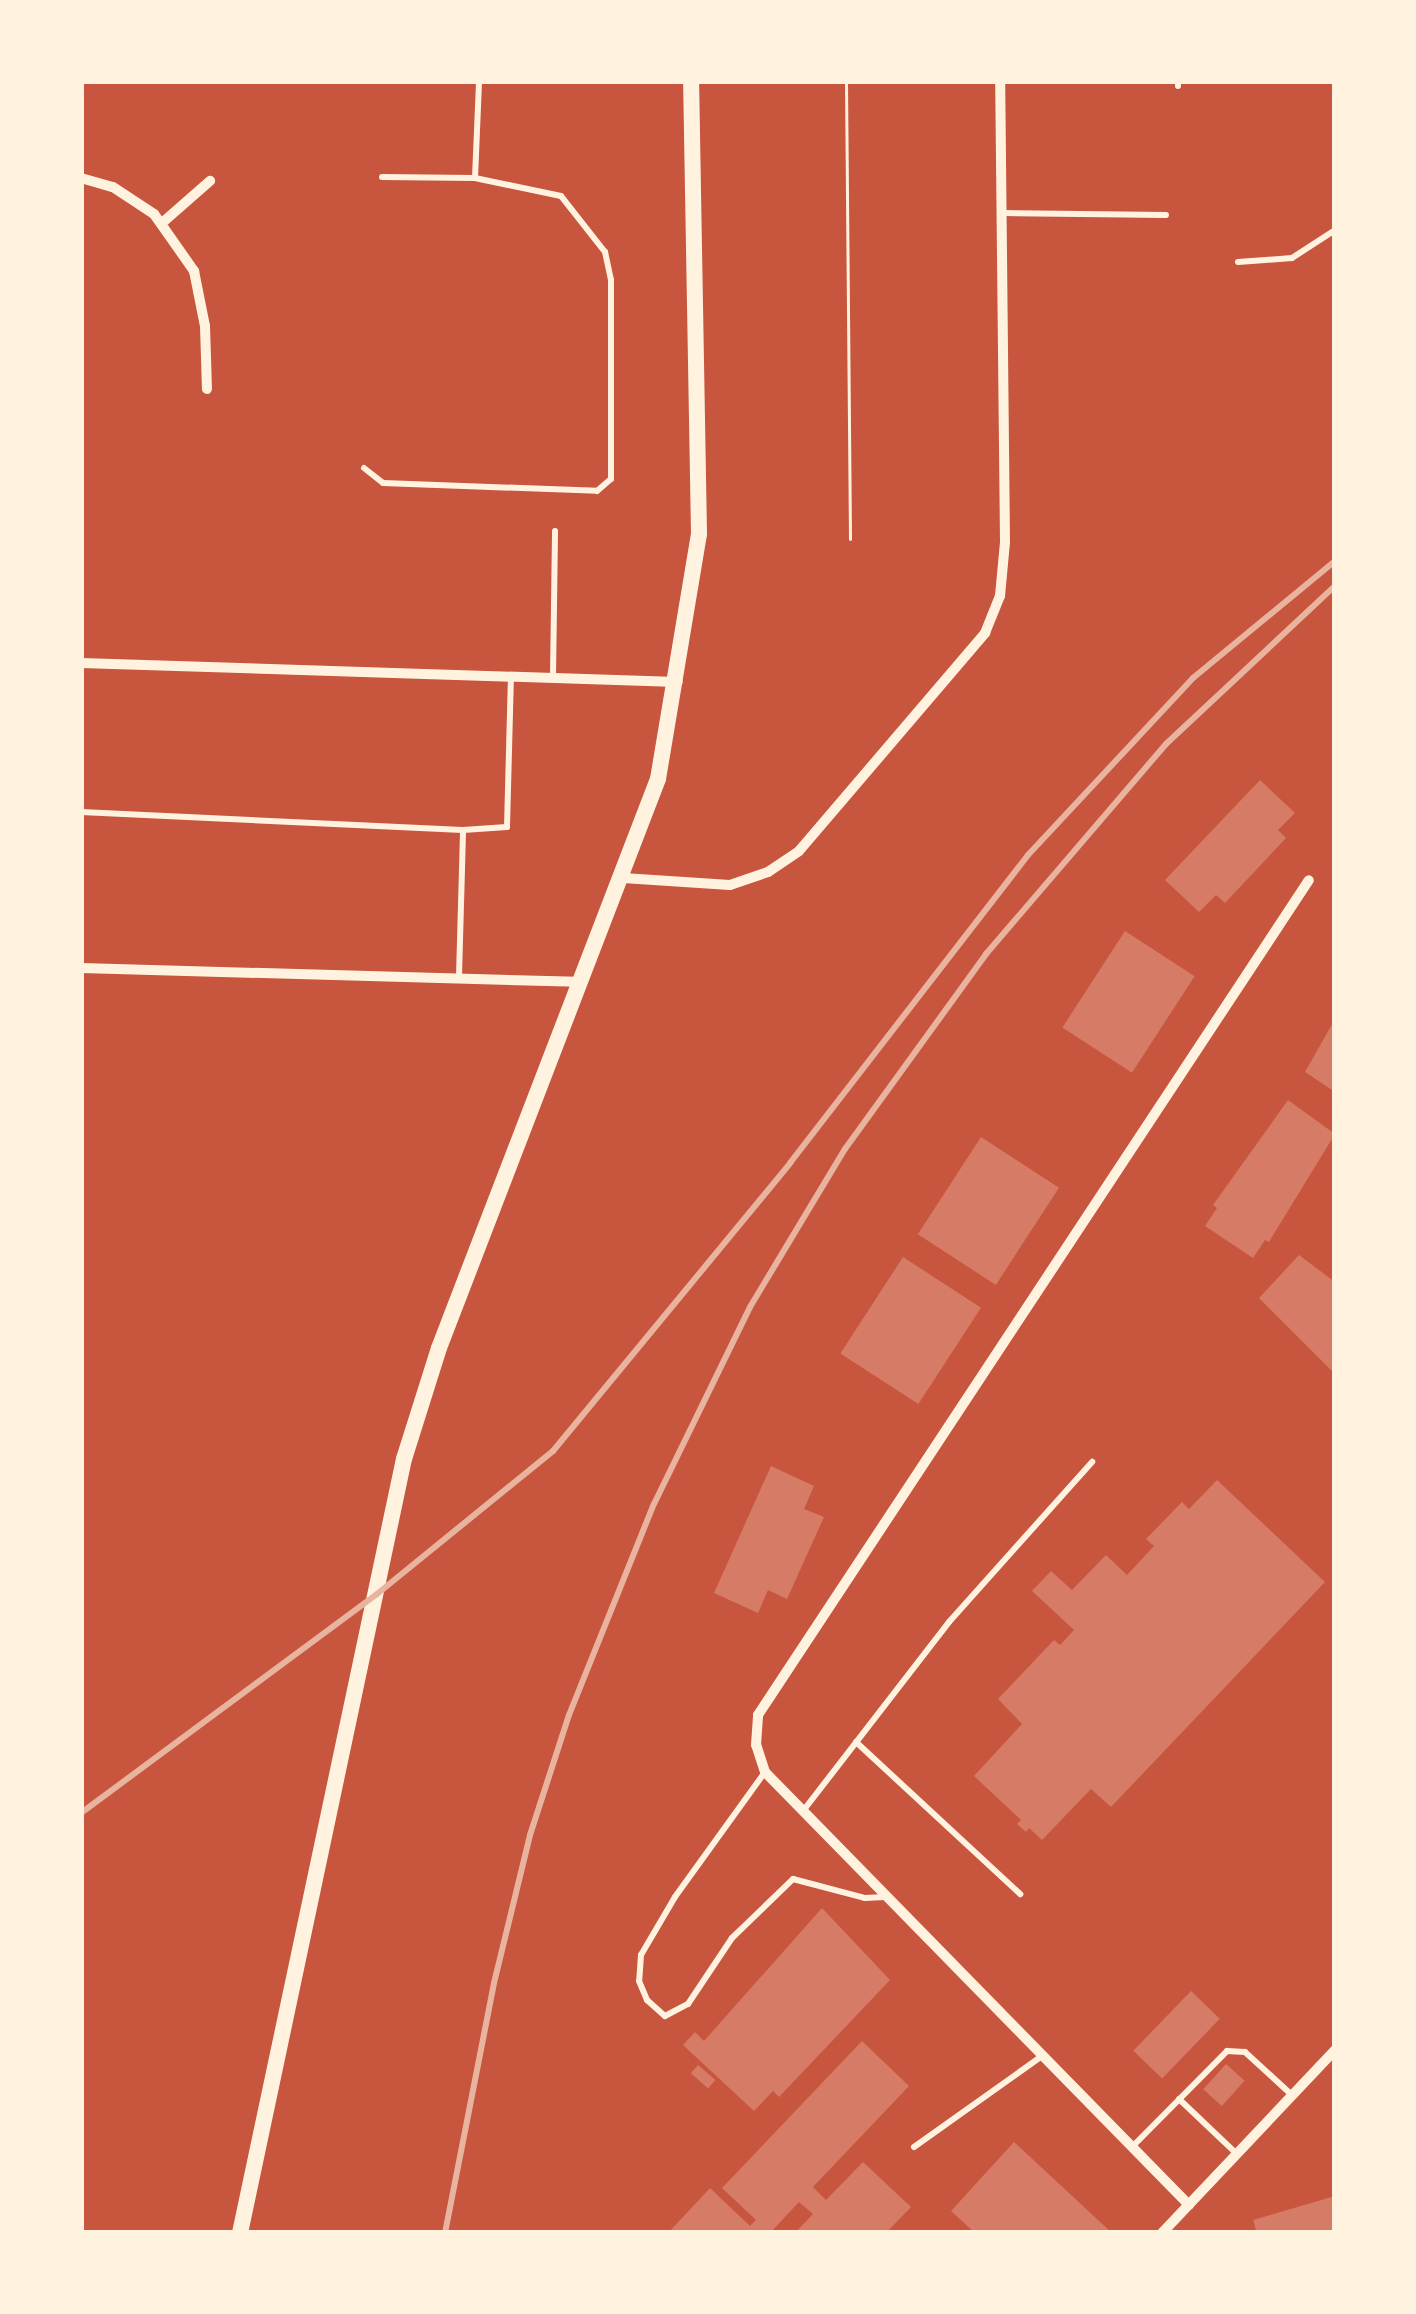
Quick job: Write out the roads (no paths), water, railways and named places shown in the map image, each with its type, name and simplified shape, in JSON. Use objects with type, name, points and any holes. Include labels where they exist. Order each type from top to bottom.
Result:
[{"type":"main road","points":[[240,2233],[404,1460],[577,982],[623,878],[658,779],[678,682],[699,534],[691,81]]},
{"type":"street","points":[[623,878],[730,885],[768,872],[799,851],[962,666],[985,633],[1000,596],[1005,542],[1000,81]]},
{"type":"street","points":[[81,178],[124,193],[162,223],[194,271],[206,326],[207,389]]},
{"type":"street","points":[[162,223],[210,182]]},
{"type":"street","points":[[81,664],[678,682]]},
{"type":"street","points":[[1189,2205],[765,1772],[756,1745],[758,1715],[1309,880]]},
{"type":"street","points":[[81,968],[577,982]]},
{"type":"street","points":[[1162,2233],[1335,2050]]},
{"type":"lane","points":[[475,178],[479,81]]},
{"type":"lane","points":[[364,468],[383,483],[597,491],[610,479],[610,280],[605,252],[561,196],[475,178],[382,177]]},
{"type":"lane","points":[[1000,213],[1166,215]]},
{"type":"lane","points":[[1238,262],[1292,258],[1335,230]]},
{"type":"lane","points":[[553,677],[555,531]]},
{"type":"lane","points":[[81,812],[463,830],[507,827],[511,676]]},
{"type":"lane","points":[[459,981],[463,830]]},
{"type":"lane","points":[[803,1811],[949,1622],[1091,1462]]},
{"type":"lane","points":[[856,1742],[1020,1894]]},
{"type":"lane","points":[[765,1772],[685,1882],[641,1954],[639,1981],[646,2000],[665,2016],[688,2004],[733,1938],[793,1879],[865,1898],[886,1897]]},
{"type":"lane","points":[[1132,2147],[1235,2049],[1292,2096]]},
{"type":"lane","points":[[914,2147],[1042,2056]]},
{"type":"lane","points":[[1179,2099],[1237,2154]]},
{"type":"railway","points":[[81,1813],[377,1594],[553,1451],[790,1163],[1028,855],[1193,678],[1335,561]]},
{"type":"railway","points":[[445,2233],[494,1983],[530,1835],[569,1715],[654,1504],[750,1307],[845,1149],[986,954],[1166,744],[1335,586]]}]
